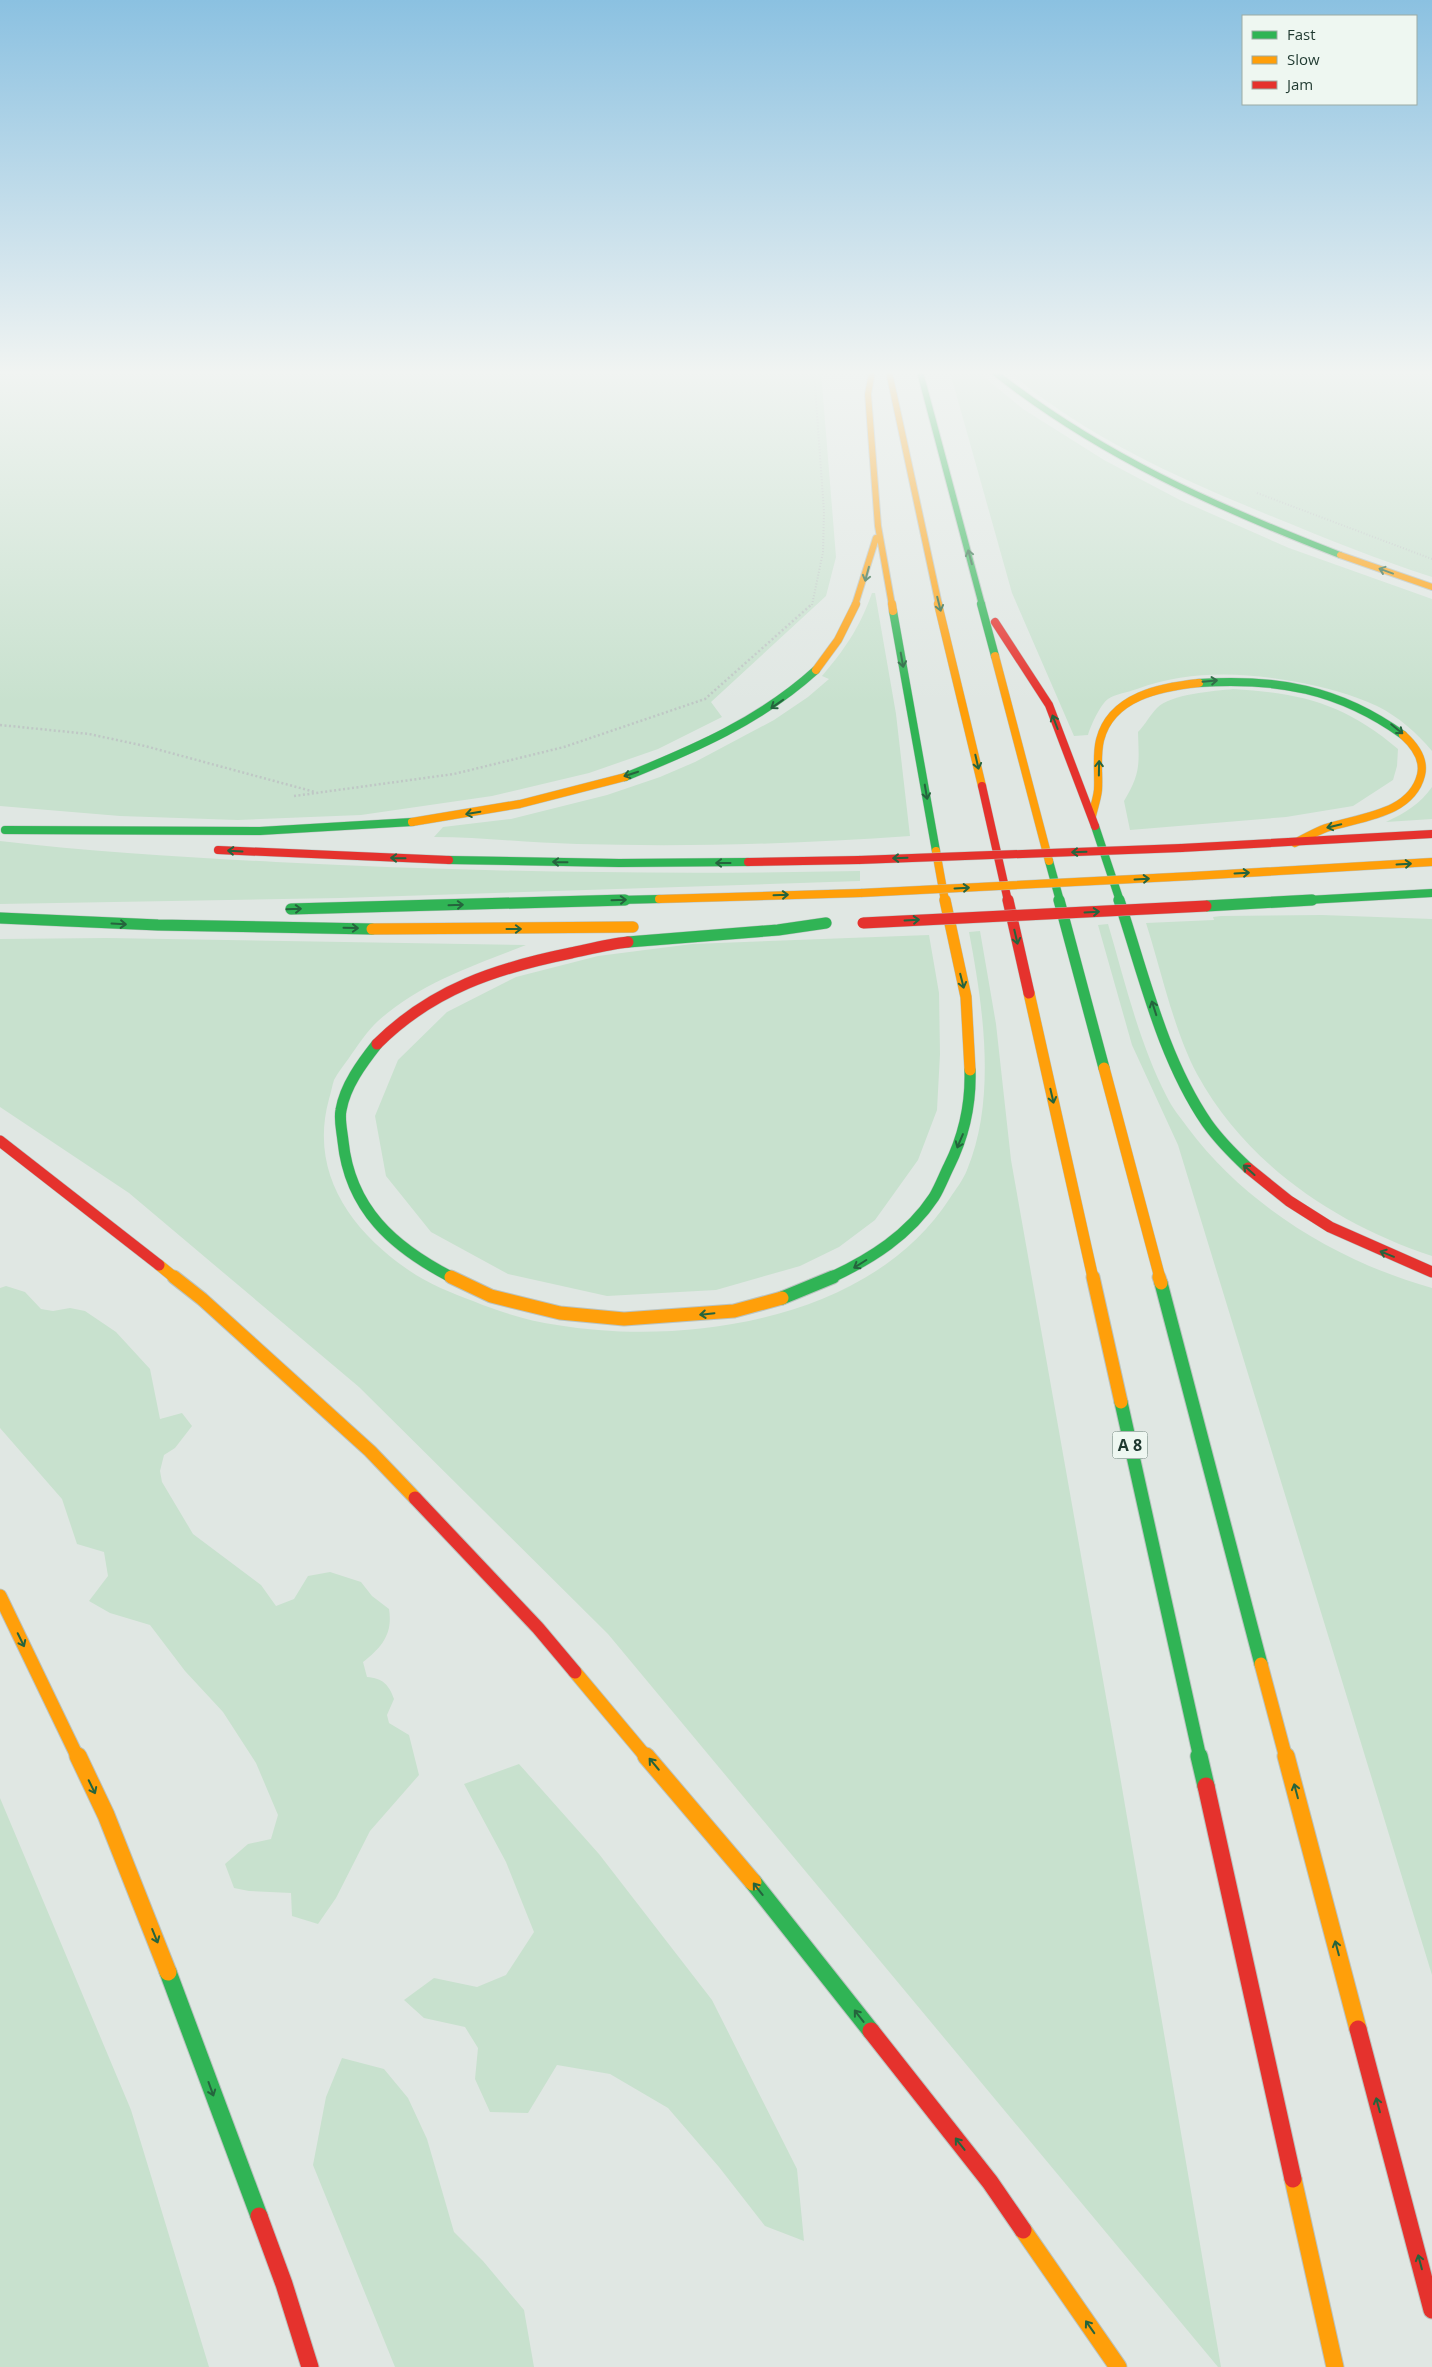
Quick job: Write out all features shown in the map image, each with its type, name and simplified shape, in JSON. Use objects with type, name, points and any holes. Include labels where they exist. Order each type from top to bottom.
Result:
[{"type":"highway","points":[[692,925],[831,923],[778,930],[624,942],[536,959],[475,979],[430,1002],[391,1028],[360,1063],[341,1111],[342,1154],[356,1194],[387,1236],[431,1268],[482,1292],[560,1313],[624,1319],[688,1316],[734,1311],[778,1300],[858,1266],[905,1234],[935,1196],[963,1136],[971,1092],[966,997],[951,933],[878,526],[875,482]]},
{"type":"highway","name":"A 8","points":[[911,482],[1081,1223],[1335,2367]]},
{"type":"highway","points":[[950,482],[1432,2310]]},
{"type":"highway","points":[[1174,482],[1210,501],[1306,542],[1432,587]]},
{"type":"highway","points":[[2,830],[309,832],[410,824],[566,794],[635,773],[681,756],[729,732],[776,704],[814,673],[840,640],[858,605],[878,526]]},
{"type":"highway","points":[[983,604],[1049,705],[1092,816],[1169,1054],[1195,1106],[1232,1154],[1281,1196],[1316,1220],[1372,1248],[1432,1272]]},
{"type":"highway","points":[[1092,816],[1098,788],[1099,739],[1106,723],[1121,706],[1149,692],[1197,682],[1240,680],[1279,684],[1335,697],[1376,714],[1398,730],[1417,748],[1423,766],[1421,778],[1416,789],[1396,806],[1373,816],[1327,828],[1295,843]]},
{"type":"highway","points":[[2,830],[134,843]]},
{"type":"highway","points":[[202,849],[353,857],[588,862],[758,863],[1181,848],[1432,834]]},
{"type":"highway","points":[[283,910],[861,893],[1432,862]]},
{"type":"highway","points":[[858,923],[1432,893]]},
{"type":"highway","points":[[1324,899],[1389,907]]},
{"type":"highway","points":[[0,917],[155,913]]},
{"type":"highway","points":[[0,917],[181,926],[517,929],[642,926]]},
{"type":"highway","points":[[0,1141],[210,1306],[370,1451],[538,1628],[738,1863],[984,2174],[1118,2367]]},
{"type":"highway","points":[[0,1596],[106,1816],[159,1948],[284,2284],[310,2367]]},
{"type":"path","points":[[294,796],[454,774],[546,752],[705,698],[812,605],[823,552],[824,512],[822,482]]},
{"type":"path","points":[[1257,493],[1432,559]]},
{"type":"path","points":[[0,725],[98,736],[145,746],[318,792]]},
{"type":"green space","points":[[0,482],[830,482],[836,557],[826,596],[711,702],[722,717],[658,749],[589,773],[492,796],[361,815],[238,820],[120,816],[0,806]]},
{"type":"green space","points":[[981,482],[1147,482],[1180,500],[1289,548],[1432,599],[1432,751],[1400,720],[1385,710],[1357,698],[1338,691],[1307,684],[1256,676],[1236,675],[1177,678],[1114,696],[1108,699],[1102,706],[1088,735],[1074,736],[1012,593]]},
{"type":"green space","points":[[1193,482],[1432,482],[1432,577],[1314,534]]},
{"type":"green space","points":[[872,593],[875,593],[896,714],[910,836],[786,843],[702,845],[619,845],[434,837],[443,827],[511,819],[607,795],[660,777],[695,762],[774,720],[808,697],[829,679],[822,676],[851,637]]},
{"type":"green space","points":[[1233,689],[1302,698],[1341,711],[1360,721],[1398,749],[1397,766],[1393,780],[1353,806],[1286,817],[1130,830],[1124,801],[1134,783],[1138,768],[1138,732],[1154,711],[1163,703],[1182,696]]},
{"type":"green space","points":[[1432,787],[1432,819],[1386,822],[1412,808]]},
{"type":"green space","points":[[0,841],[172,856],[422,868],[641,873],[860,871],[860,881],[340,898],[0,904]]},
{"type":"green space","points":[[1322,915],[1432,919],[1432,1256],[1396,1243],[1362,1227],[1329,1208],[1297,1187],[1268,1163],[1241,1136],[1218,1107],[1197,1074],[1189,1057],[1181,1039],[1146,923],[1214,920],[1213,917],[1221,916]]},
{"type":"green space","points":[[1108,924],[1133,1012],[1157,1076],[1174,1109],[1211,1156],[1266,1206],[1297,1228],[1329,1247],[1363,1263],[1397,1277],[1432,1288],[1432,1975],[1178,1145],[1132,1045],[1098,925]]},
{"type":"green space","points":[[980,931],[996,1024],[1011,1160],[1120,1776],[1221,2367],[1218,2367],[608,1634],[359,1387],[129,1193],[0,1107],[0,939],[107,938],[526,945],[449,976],[412,996],[378,1021],[363,1038],[334,1080],[324,1126],[325,1151],[330,1174],[339,1196],[352,1217],[368,1236],[407,1269],[456,1295],[493,1309],[525,1319],[608,1331],[663,1331],[719,1326],[774,1315],[826,1297],[875,1272],[916,1239],[950,1198],[964,1177],[976,1142],[982,1113],[985,1083],[979,990],[969,932]]},
{"type":"green space","points":[[929,935],[939,993],[940,1054],[937,1110],[918,1160],[875,1220],[839,1247],[800,1266],[716,1290],[607,1296],[508,1274],[431,1232],[386,1176],[375,1116],[398,1060],[447,1012],[516,977],[598,956],[692,944]]},
{"type":"green space","points":[[6,1286],[25,1292],[41,1309],[53,1311],[70,1308],[85,1311],[116,1332],[150,1369],[160,1419],[182,1413],[192,1426],[175,1448],[164,1455],[160,1471],[162,1482],[193,1534],[261,1585],[276,1606],[294,1599],[308,1576],[330,1572],[361,1582],[372,1596],[389,1609],[388,1633],[376,1651],[363,1662],[367,1677],[385,1683],[392,1694],[394,1699],[387,1715],[389,1723],[409,1735],[419,1775],[370,1831],[336,1898],[318,1924],[292,1916],[291,1893],[249,1891],[234,1888],[225,1864],[248,1844],[271,1839],[278,1815],[256,1763],[223,1712],[185,1671],[150,1625],[110,1613],[89,1601],[108,1576],[104,1552],[77,1544],[62,1499],[0,1428],[0,1288]]},
{"type":"green space","points":[[519,1764],[599,1854],[712,2000],[797,2169],[804,2241],[765,2226],[719,2167],[668,2108],[610,2074],[557,2065],[528,2113],[490,2112],[475,2079],[478,2048],[465,2027],[424,2018],[404,2000],[434,1978],[477,1987],[506,1975],[534,1932],[506,1862],[464,1784]]},
{"type":"green space","points":[[0,1798],[131,2110],[209,2367],[0,2367]]},
{"type":"green space","points":[[342,2058],[384,2069],[408,2098],[427,2139],[454,2232],[483,2261],[524,2310],[534,2367],[395,2367],[313,2165],[326,2097]]},
{"type":"traffic: fast","points":[[949,482],[995,656]]},
{"type":"traffic: fast","points":[[1169,482],[1250,519],[1340,555]]},
{"type":"traffic: fast","points":[[893,611],[936,851]]},
{"type":"traffic: fast","points":[[625,777],[701,745],[750,720],[795,689],[816,670]]},
{"type":"traffic: fast","points":[[1199,683],[1253,682],[1307,689],[1357,706],[1381,719],[1403,735]]},
{"type":"traffic: fast","points":[[5,830],[260,831],[412,822]]},
{"type":"traffic: fast","points":[[1095,826],[1159,1022],[1180,1075],[1208,1124],[1226,1147],[1248,1168]]},
{"type":"traffic: fast","points":[[449,860],[619,863],[748,862]]},
{"type":"traffic: fast","points":[[1049,861],[1104,1068]]},
{"type":"traffic: fast","points":[[1206,906],[1432,893]]},
{"type":"traffic: fast","points":[[291,909],[659,899]]},
{"type":"traffic: fast","points":[[0,918],[158,925],[372,929]]},
{"type":"traffic: fast","points":[[628,942],[778,930],[826,923]]},
{"type":"traffic: fast","points":[[377,1044],[355,1075],[341,1110],[345,1158],[351,1180],[361,1201],[391,1238],[409,1253],[451,1277]]},
{"type":"traffic: fast","points":[[782,1298],[826,1280],[867,1260],[903,1233],[920,1216],[934,1197],[960,1140],[970,1094],[970,1070]]},
{"type":"traffic: fast","points":[[1161,1283],[1261,1664]]},
{"type":"traffic: fast","points":[[1121,1402],[1206,1786]]},
{"type":"traffic: fast","points":[[753,1882],[871,2031]]},
{"type":"traffic: fast","points":[[168,1972],[259,2216]]},
{"type":"traffic: slow","points":[[875,482],[878,526],[893,611]]},
{"type":"traffic: slow","points":[[912,482],[927,556],[982,786]]},
{"type":"traffic: slow","points":[[816,670],[828,655],[847,624],[861,591],[876,538]]},
{"type":"traffic: slow","points":[[1340,555],[1432,587]]},
{"type":"traffic: slow","points":[[995,656],[1049,861]]},
{"type":"traffic: slow","points":[[1092,816],[1098,790],[1100,740],[1105,725],[1114,713],[1139,696],[1169,687],[1199,683]]},
{"type":"traffic: slow","points":[[1295,843],[1326,828],[1399,805],[1410,796],[1419,785],[1422,766],[1417,751],[1403,735]]},
{"type":"traffic: slow","points":[[412,822],[466,815],[520,804],[625,777]]},
{"type":"traffic: slow","points":[[936,851],[951,933],[966,997],[970,1070]]},
{"type":"traffic: slow","points":[[1193,876],[1432,862]]},
{"type":"traffic: slow","points":[[861,893],[1193,876]]},
{"type":"traffic: slow","points":[[659,899],[861,893]]},
{"type":"traffic: slow","points":[[372,929],[633,927]]},
{"type":"traffic: slow","points":[[1029,993],[1121,1402]]},
{"type":"traffic: slow","points":[[1104,1068],[1161,1283]]},
{"type":"traffic: slow","points":[[159,1265],[202,1299],[370,1451],[415,1498]]},
{"type":"traffic: slow","points":[[451,1277],[491,1296],[560,1313],[624,1319],[734,1311],[782,1298]]},
{"type":"traffic: slow","points":[[0,1596],[106,1815],[168,1972]]},
{"type":"traffic: slow","points":[[1261,1664],[1358,2029]]},
{"type":"traffic: slow","points":[[575,1672],[753,1882]]},
{"type":"traffic: slow","points":[[1293,2179],[1335,2367]]},
{"type":"traffic: slow","points":[[1023,2230],[1118,2367]]},
{"type":"traffic: jam","points":[[995,622],[1049,705],[1095,826]]},
{"type":"traffic: jam","points":[[982,786],[1029,993]]},
{"type":"traffic: jam","points":[[1181,848],[1432,834]]},
{"type":"traffic: jam","points":[[859,860],[1181,848]]},
{"type":"traffic: jam","points":[[218,850],[449,860]]},
{"type":"traffic: jam","points":[[748,862],[859,860]]},
{"type":"traffic: jam","points":[[863,923],[1206,906]]},
{"type":"traffic: jam","points":[[377,1044],[397,1024],[419,1008],[444,993],[470,981],[497,971],[552,956],[628,942]]},
{"type":"traffic: jam","points":[[0,1141],[159,1265]]},
{"type":"traffic: jam","points":[[1248,1168],[1289,1201],[1330,1227],[1373,1248],[1432,1272]]},
{"type":"traffic: jam","points":[[415,1498],[538,1628],[575,1672]]},
{"type":"traffic: jam","points":[[1206,1786],[1293,2179]]},
{"type":"traffic: jam","points":[[1358,2029],[1432,2310]]},
{"type":"traffic: jam","points":[[871,2031],[990,2182],[1023,2230]]},
{"type":"traffic: jam","points":[[259,2216],[284,2284],[310,2367]]}]
